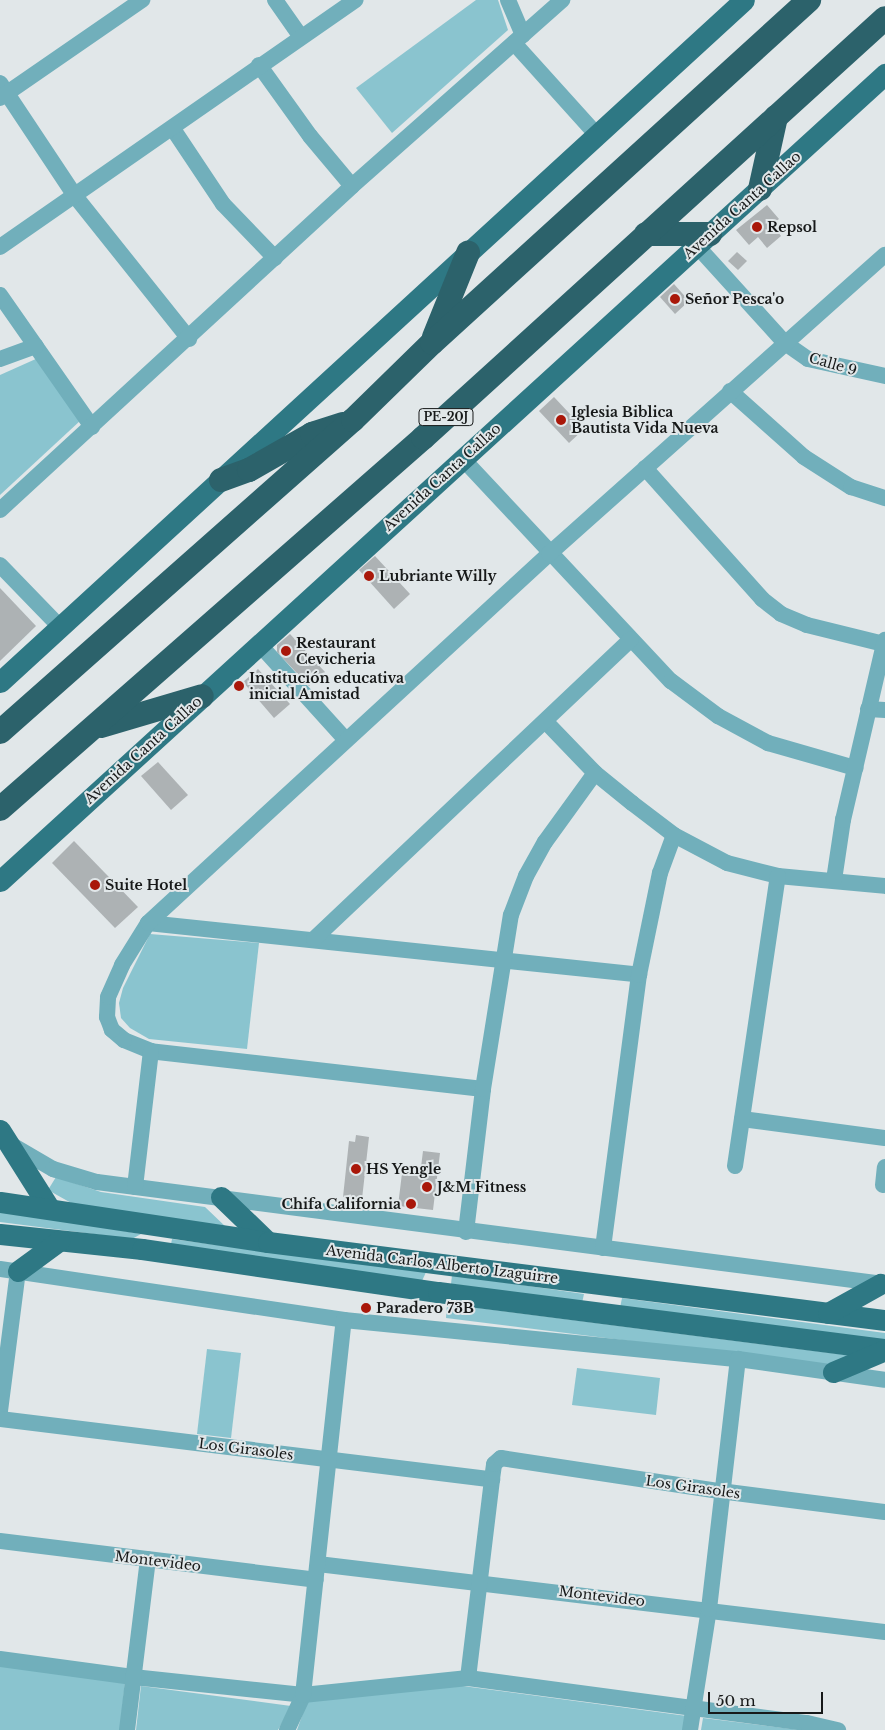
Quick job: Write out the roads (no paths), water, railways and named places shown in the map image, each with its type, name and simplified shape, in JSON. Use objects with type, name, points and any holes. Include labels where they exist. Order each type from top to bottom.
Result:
[{"type":"highway","points":[[0,732],[353,420],[432,343],[809,0]]},
{"type":"highway","name":"PE-20J","points":[[0,809],[423,438],[885,18]]},
{"type":"highway","points":[[760,189],[776,117]]},
{"type":"highway","points":[[646,234],[704,240]]},
{"type":"highway","points":[[432,343],[468,253]]},
{"type":"highway","points":[[221,480],[249,470],[312,434],[353,420]]},
{"type":"highway","points":[[94,728],[202,696]]},
{"type":"main road","points":[[0,682],[744,0]]},
{"type":"main road","name":"Avenida Canta Callao","points":[[2,881],[462,458],[885,74]]},
{"type":"main road","points":[[5,1137],[50,1209]]},
{"type":"main road","points":[[221,1197],[268,1242]]},
{"type":"main road","name":"Avenida Carlos Alberto Izaguirre","points":[[0,1202],[268,1242],[885,1320]]},
{"type":"main road","points":[[142,1249],[151,1241],[145,1223]]},
{"type":"main road","name":"Avenida Carlos Alberto Izaguirre","points":[[0,1234],[58,1242],[142,1249],[885,1350]]},
{"type":"main road","points":[[9,1270],[58,1242]]},
{"type":"main road","points":[[828,1312],[883,1284]]},
{"type":"main road","points":[[602,1313],[598,1295],[612,1285]]},
{"type":"main road","points":[[833,1372],[885,1350]]},
{"type":"street","points":[[142,0],[2,91],[75,196],[189,339]]},
{"type":"street","points":[[275,0],[301,37]]},
{"type":"street","points":[[0,247],[173,129],[259,66],[356,0]]},
{"type":"street","points":[[508,0],[518,39],[596,134]]},
{"type":"street","points":[[0,510],[189,339],[352,186],[562,0]]},
{"type":"street","points":[[259,66],[310,136],[352,186]]},
{"type":"street","points":[[173,129],[223,204],[276,258]]},
{"type":"street","name":"Calle 9","points":[[704,240],[785,342],[808,359],[885,376]]},
{"type":"street","points":[[483,1089],[151,1050],[124,1040],[112,1030],[107,1017],[108,997],[122,965],[148,923],[549,554],[885,255]]},
{"type":"street","points":[[0,295],[92,427]]},
{"type":"street","points":[[0,359],[36,346]]},
{"type":"street","points":[[730,391],[804,456],[851,487],[885,498]]},
{"type":"street","points":[[462,458],[549,554],[671,681],[718,716],[768,742],[855,768]]},
{"type":"street","points":[[645,468],[762,599],[782,614],[807,626],[884,642],[855,768],[834,880]]},
{"type":"street","points":[[0,566],[60,628]]},
{"type":"street","points":[[314,939],[546,722],[631,639]]},
{"type":"street","points":[[260,645],[345,740]]},
{"type":"street","points":[[868,708],[885,710]]},
{"type":"street","points":[[546,722],[595,773],[674,835],[727,863],[778,876],[885,886]]},
{"type":"street","points":[[466,1232],[483,1089],[502,960],[511,915],[526,876],[545,842],[595,773]]},
{"type":"street","points":[[603,1248],[639,975],[660,873],[674,835]]},
{"type":"street","points":[[735,1166],[778,876]]},
{"type":"street","points":[[148,923],[314,939],[639,975]]},
{"type":"street","points":[[135,1187],[151,1050]]},
{"type":"street","points":[[742,1119],[885,1138]]},
{"type":"street","points":[[5,1137],[53,1169],[96,1182],[221,1197],[466,1232],[883,1284]]},
{"type":"street","points":[[883,1186],[885,1166]]},
{"type":"street","points":[[0,1411],[9,1270],[344,1320],[738,1358],[885,1380]]},
{"type":"street","points":[[288,1730],[303,1695],[331,1460],[344,1320]]},
{"type":"street","points":[[690,1730],[709,1609],[720,1491],[738,1358]]},
{"type":"street","name":"Los Girasoles","points":[[0,1419],[492,1479],[494,1464],[501,1458],[720,1491],[885,1512]]},
{"type":"street","points":[[468,1678],[478,1581],[492,1479]]},
{"type":"street","name":"Montevideo","points":[[0,1541],[148,1559],[318,1572],[478,1581],[885,1632]]},
{"type":"street","points":[[127,1730],[148,1559]]},
{"type":"street","points":[[0,1659],[133,1678],[303,1695],[468,1678],[694,1708],[838,1730]]},
{"type":"place","name":"Repsol","points":[[757,227]]},
{"type":"place","name":"Señor Pesca'o","points":[[675,299]]},
{"type":"place","name":"Iglesia Biblica Bautista Vida Nueva","points":[[561,420]]},
{"type":"place","name":"Lubriante Willy","points":[[369,576]]},
{"type":"place","name":"Restaurant Cevicheria","points":[[286,651]]},
{"type":"place","name":"Institución educativa inicial Amistad","points":[[239,686]]},
{"type":"place","name":"Suite Hotel","points":[[95,885]]},
{"type":"place","name":"HS Yengle","points":[[356,1169]]},
{"type":"place","name":"J&M Fitness","points":[[427,1187]]},
{"type":"place","name":"Chifa California","points":[[411,1204]]},
{"type":"place","name":"Paradero 73B","points":[[366,1308]]}]
